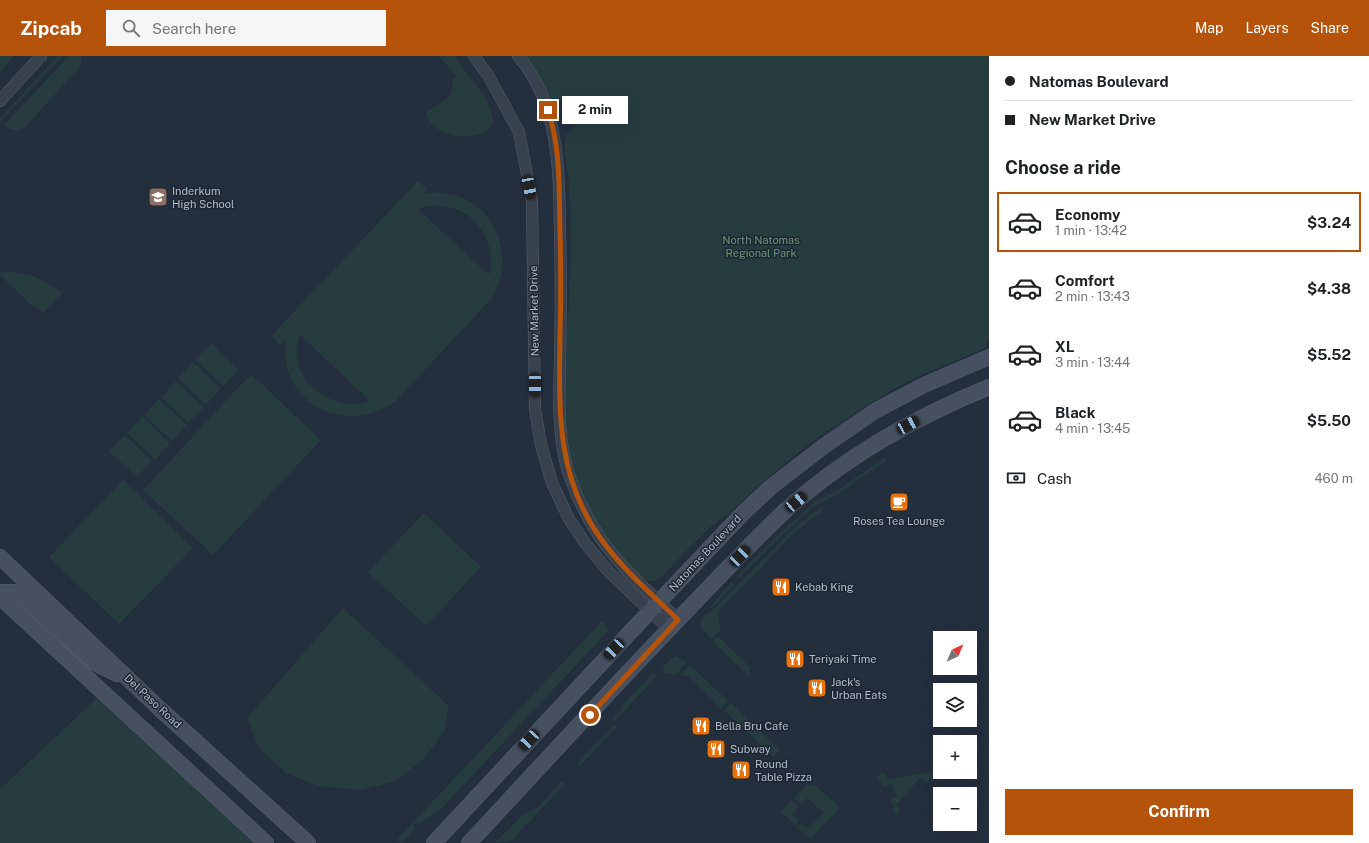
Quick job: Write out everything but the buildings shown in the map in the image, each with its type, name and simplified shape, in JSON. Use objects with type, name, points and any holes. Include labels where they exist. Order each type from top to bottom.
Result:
[{"type":"main road","name":"Natomas Boulevard","points":[[434,843],[743,513],[812,454],[854,424],[892,401],[924,385],[989,357]]},
{"type":"main road","points":[[469,843],[674,625],[759,536],[787,510],[827,476],[886,437],[934,410],[989,387]]},
{"type":"main road","name":"Del Paso Road","points":[[0,557],[131,681],[308,843]]},
{"type":"main road","points":[[0,574],[11,575],[15,571]]},
{"type":"main road","points":[[0,592],[17,592],[96,664],[131,681]]},
{"type":"main road","points":[[0,597],[266,843]]},
{"type":"street","points":[[0,101],[41,56]]},
{"type":"street","name":"New Market Drive","points":[[474,56],[488,75],[519,132],[532,201],[535,409],[541,445],[552,483],[569,519],[585,543],[609,572],[655,606]]},
{"type":"street","name":"New Market Drive","points":[[518,56],[530,71],[544,99],[551,120],[558,167],[561,255],[560,420],[570,478],[582,508],[600,539],[655,606],[674,625]]},
{"type":"green space","points":[[0,56],[14,56],[0,72]]},
{"type":"green space","points":[[58,56],[63,56],[0,122],[0,118]]},
{"type":"green space","points":[[69,56],[81,56],[81,65],[26,126],[15,130],[4,125]]},
{"type":"green space","points":[[439,56],[455,56],[489,105],[493,123],[485,132],[469,137],[460,137],[443,132],[430,122],[426,115],[427,112],[446,100],[451,92],[452,81],[457,77]]},
{"type":"green space","name":"North Natomas Regional Park","points":[[524,56],[989,56],[989,336],[985,348],[893,389],[815,439],[764,481],[730,512],[710,527],[660,578],[647,581],[624,561],[603,533],[583,496],[569,450],[564,408],[564,386],[571,242],[569,183],[565,153],[565,138],[570,131],[575,128],[565,102],[554,101],[549,96]]},
{"type":"green space","points":[[418,181],[427,189],[422,194],[444,193],[464,198],[480,209],[492,223],[500,241],[502,261],[499,281],[490,300],[398,399],[379,410],[359,416],[339,415],[321,409],[305,398],[293,383],[286,364],[285,341],[280,345],[271,336]],"holes":[[[427,206],[441,206],[455,209],[472,219],[485,235],[489,245],[491,255],[489,275],[418,209]],[[300,335],[370,401],[355,404],[340,402],[326,397],[314,389],[304,378],[298,365],[297,350]]]},
{"type":"green space","points":[[8,271],[34,276],[63,293],[43,313],[36,306],[34,308],[0,275],[0,273]]},
{"type":"green space","points":[[211,344],[239,370],[223,386],[195,360]]},
{"type":"green space","points":[[193,362],[221,388],[206,405],[178,378]]},
{"type":"green space","points":[[251,374],[321,440],[213,555],[143,490]]},
{"type":"green space","points":[[176,381],[204,407],[188,423],[161,397]]},
{"type":"green space","points":[[159,399],[187,425],[172,441],[144,415]]},
{"type":"green space","points":[[142,416],[170,443],[155,459],[127,433]]},
{"type":"green space","points":[[125,435],[152,461],[137,477],[109,451]]},
{"type":"green space","points":[[885,458],[887,460],[838,494],[816,505],[779,538],[738,579],[736,577],[779,534],[816,501],[836,491]]},
{"type":"green space","points":[[123,480],[193,548],[119,624],[49,557]]},
{"type":"green space","points":[[822,506],[823,510],[794,533],[720,610],[718,615],[721,629],[712,639],[701,628],[703,617],[712,611],[791,531]]},
{"type":"green space","points":[[424,513],[481,567],[426,626],[368,572]]},
{"type":"green space","points":[[731,582],[734,585],[712,608],[709,608]]},
{"type":"green space","points":[[343,608],[449,706],[444,731],[424,759],[395,781],[360,790],[318,786],[286,773],[259,748],[247,718]]},
{"type":"green space","points":[[602,621],[609,630],[439,811],[419,824],[416,822],[413,825],[416,828],[402,843],[398,841],[394,843]]},
{"type":"green space","points":[[718,636],[751,668],[748,675],[713,642]]},
{"type":"green space","points":[[676,656],[687,662],[676,675],[664,673],[663,667]]},
{"type":"green space","points":[[690,665],[728,701],[721,709],[688,676],[680,675]]},
{"type":"green space","points":[[653,673],[656,677],[614,722],[613,718],[622,709],[622,705]]},
{"type":"green space","points":[[98,697],[255,843],[0,843],[0,789]]},
{"type":"green space","points":[[731,703],[780,750],[773,757],[724,710]]},
{"type":"green space","points":[[616,724],[616,728],[580,766],[577,763]]},
{"type":"green space","points":[[933,771],[933,776],[926,783],[920,778],[896,805],[900,810],[896,815],[891,799],[897,796],[891,784],[884,787],[877,778],[878,775],[885,773],[887,780]]},
{"type":"green space","points":[[562,781],[565,784],[512,840],[494,843],[525,813],[537,808]]},
{"type":"green space","points":[[807,784],[816,786],[840,808],[810,839],[797,827],[801,823],[808,829],[824,813],[807,798],[801,804],[794,798]]},
{"type":"green space","points":[[792,800],[799,806],[792,814],[799,821],[795,825],[781,811]]},
{"type":"place","name":"Inderkum High School","points":[[158,197]]},
{"type":"place","name":"Roses Tea Lounge","points":[[899,502]]},
{"type":"place","name":"Kebab King","points":[[781,587]]},
{"type":"place","name":"Teriyaki Time","points":[[795,659]]},
{"type":"place","name":"Jack's Urban Eats","points":[[817,688]]},
{"type":"place","name":"Bella Bru Cafe","points":[[701,726]]},
{"type":"place","name":"Subway","points":[[716,749]]},
{"type":"place","name":"Round Table Pizza","points":[[741,770]]},
{"type":"route","points":[[548,110],[551,120],[558,167],[561,255],[560,420],[570,478],[582,508],[600,539],[621,564],[678,620],[590,715]]}]
